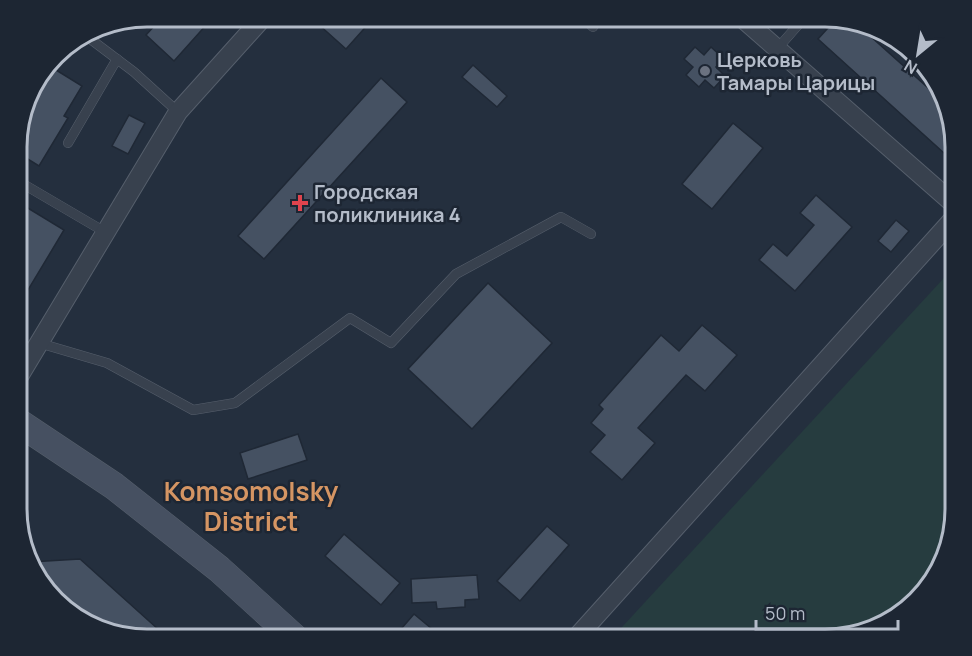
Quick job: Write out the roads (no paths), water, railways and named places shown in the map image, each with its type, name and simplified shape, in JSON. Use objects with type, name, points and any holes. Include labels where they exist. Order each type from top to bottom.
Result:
[{"type":"main road","points":[[27,428],[114,486],[219,569],[285,629]]},
{"type":"street","points":[[27,363],[178,112],[255,27]]},
{"type":"street","points":[[752,27],[945,196]]},
{"type":"street","points":[[584,629],[945,228]]},
{"type":"lane","points":[[777,49],[796,27]]},
{"type":"lane","points":[[92,40],[134,72],[178,112]]},
{"type":"lane","points":[[68,143],[117,59]]},
{"type":"lane","points":[[27,186],[105,232]]},
{"type":"lane","points":[[39,343],[106,363],[193,410],[235,403],[350,318],[390,343],[456,274],[561,218],[591,234]]},
{"type":"place","name":"Церковь Тамары Царицы","points":[[705,71]]},
{"type":"place","name":"Городская поликлиника 4","points":[[300,203]]},
{"type":"district","name":"Komsomolsky District","points":[[251,507]]}]
